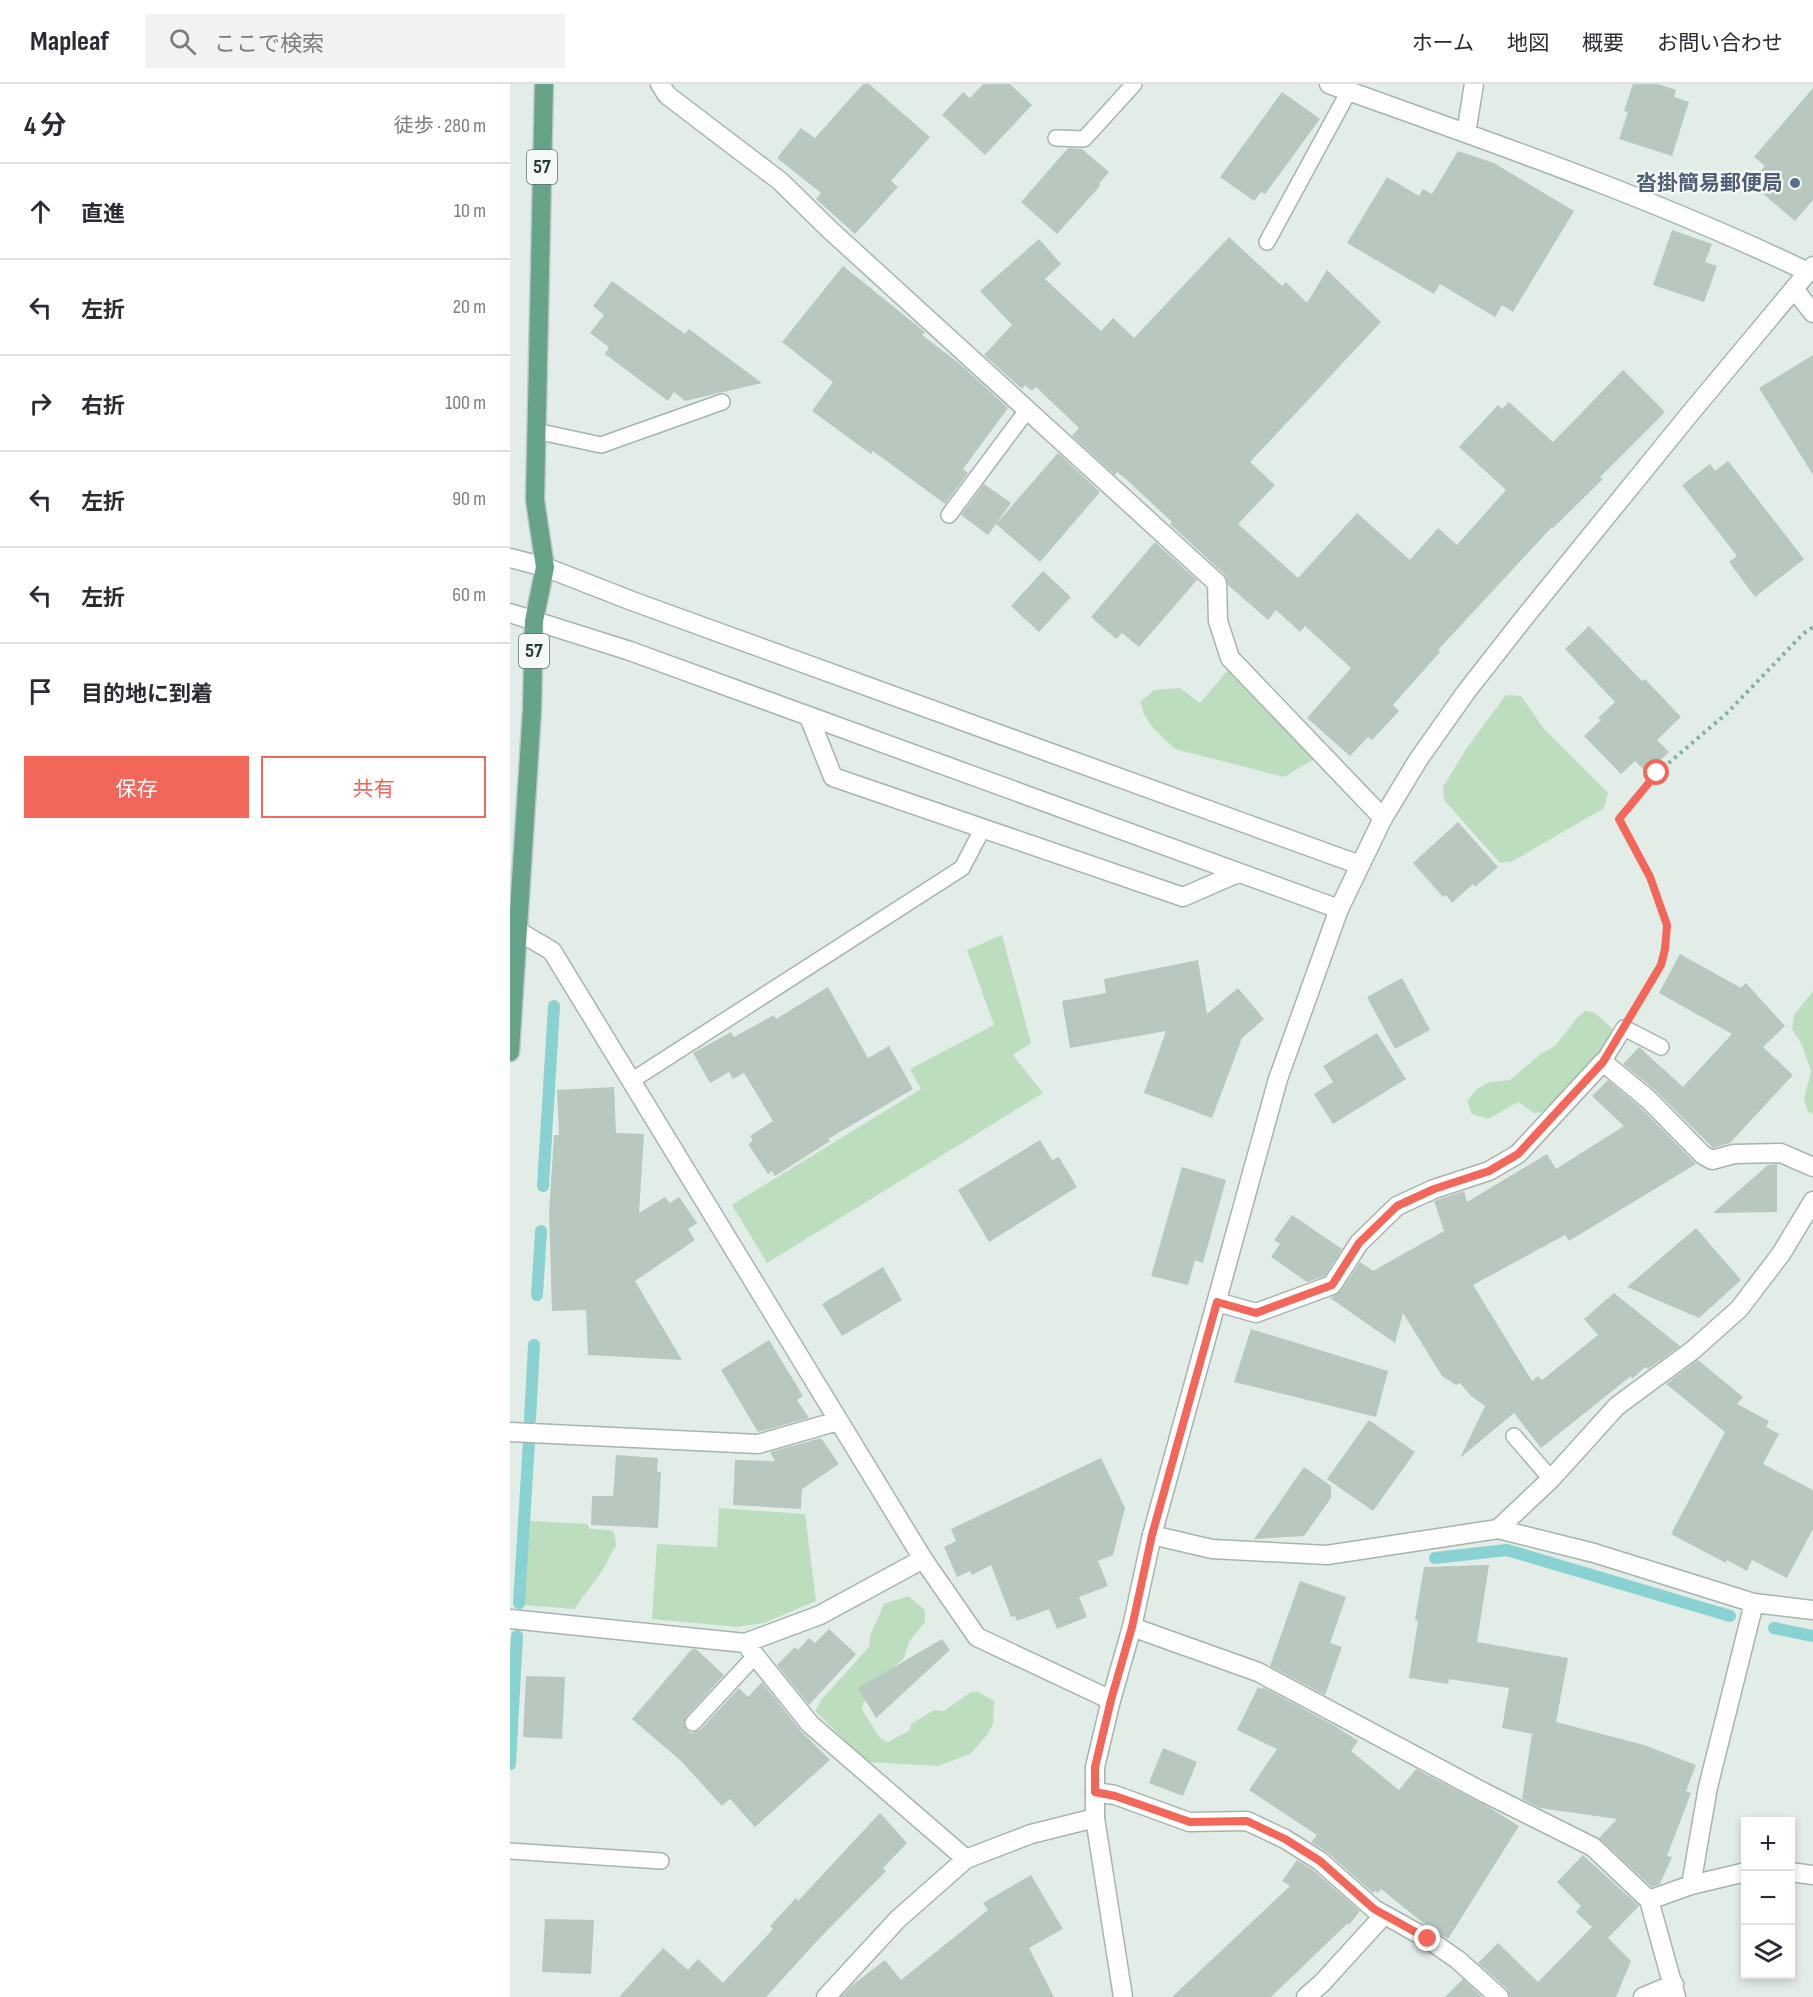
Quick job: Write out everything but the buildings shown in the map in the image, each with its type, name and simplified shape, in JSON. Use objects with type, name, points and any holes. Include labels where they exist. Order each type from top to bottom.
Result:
[{"type":"main road","name":"57","points":[[510,1052],[532,710],[534,621],[545,567],[535,500],[544,84]]},
{"type":"street","points":[[660,84],[667,95],[780,181],[829,229],[1217,584],[1218,621],[1230,658],[1383,818]]},
{"type":"street","points":[[1123,1997],[1095,1818],[1095,1767],[1132,1627],[1152,1535],[1278,1079],[1339,909],[1383,818],[1418,760],[1466,692],[1794,289],[1811,272],[1735,237],[1466,133],[1329,84]]},
{"type":"street","points":[[1466,133],[1474,84]]},
{"type":"street","points":[[1794,289],[1813,313]]},
{"type":"street","points":[[510,558],[545,567],[632,601],[1359,865]]},
{"type":"street","points":[[510,614],[630,651],[1339,909]]},
{"type":"street","points":[[809,717],[833,777],[1183,897],[1238,873]]},
{"type":"street","points":[[518,931],[552,951],[923,1559],[977,1637],[1111,1700]]},
{"type":"street","points":[[1217,1302],[1256,1313],[1332,1285],[1359,1243],[1397,1206],[1434,1189],[1489,1171],[1518,1154],[1603,1062],[1649,1100],[1703,1155],[1712,1160],[1734,1154],[1781,1153],[1813,1167]]},
{"type":"street","points":[[1498,1529],[1551,1479],[1617,1406],[1693,1350],[1739,1309],[1781,1254],[1813,1201]]},
{"type":"street","points":[[510,1432],[758,1444],[838,1420]]},
{"type":"street","points":[[1152,1535],[1212,1549],[1327,1555],[1498,1529],[1594,1553],[1754,1603],[1813,1611]]},
{"type":"street","points":[[510,1620],[750,1650],[923,1559]]},
{"type":"street","points":[[1691,1885],[1708,1788],[1754,1603]]},
{"type":"street","points":[[1132,1627],[1258,1672],[1485,1793],[1593,1847],[1649,1900],[1675,1991],[1643,1997]]},
{"type":"street","points":[[750,1650],[810,1724],[966,1859]]},
{"type":"street","points":[[1095,1792],[1115,1796],[1190,1822],[1247,1821],[1285,1839],[1320,1861],[1374,1909],[1428,1939],[1458,1960],[1496,1996]]},
{"type":"street","points":[[826,1997],[898,1919],[966,1859],[1031,1834],[1095,1818]]},
{"type":"street","points":[[1649,1900],[1691,1885],[1741,1873]]},
{"type":"street","points":[[1795,1873],[1813,1875]]},
{"type":"street","points":[[1306,1997],[1322,1983],[1384,1915]]},
{"type":"lane","points":[[1056,138],[1084,139],[1134,84]]},
{"type":"lane","points":[[1267,242],[1349,91]]},
{"type":"lane","points":[[536,431],[601,445],[722,402]]},
{"type":"lane","points":[[949,515],[1028,409]]},
{"type":"lane","points":[[631,1080],[962,868],[983,828]]},
{"type":"lane","points":[[1603,1062],[1624,1028],[1661,1047]]},
{"type":"lane","points":[[1514,1436],[1551,1479]]},
{"type":"lane","points":[[693,1723],[750,1650]]},
{"type":"lane","points":[[510,1851],[661,1861]]},
{"type":"path","points":[[1624,1028],[1661,965],[1667,925],[1650,877],[1619,819],[1657,773],[1726,714],[1803,634],[1813,627]]},
{"type":"green space","points":[[1228,670],[1314,759],[1284,777],[1175,749],[1153,728],[1144,714],[1140,702],[1154,690],[1180,688],[1200,703]]},
{"type":"green space","points":[[1506,695],[1521,696],[1544,729],[1608,793],[1604,808],[1513,861],[1500,863],[1444,800],[1443,787],[1466,749]]},
{"type":"green space","points":[[1002,935],[1031,1043],[1013,1055],[1043,1093],[767,1263],[732,1205],[921,1089],[910,1069],[994,1025],[967,950]]},
{"type":"green space","points":[[1813,991],[1813,1114],[1808,1112],[1804,1099],[1811,1071],[1802,1045],[1792,1029],[1794,1015]]},
{"type":"green space","points":[[1585,1011],[1595,1013],[1612,1028],[1613,1035],[1594,1061],[1546,1112],[1534,1113],[1518,1102],[1488,1119],[1472,1114],[1467,1101],[1478,1088],[1490,1082],[1510,1080],[1542,1053],[1555,1046]]},
{"type":"green space","points":[[719,1508],[805,1514],[816,1601],[764,1623],[737,1627],[652,1619],[657,1544],[717,1547]]},
{"type":"green space","points":[[530,1521],[587,1524],[590,1529],[614,1532],[616,1545],[602,1571],[574,1609],[523,1605]]},
{"type":"green space","points":[[908,1596],[925,1610],[925,1622],[909,1642],[904,1658],[881,1678],[862,1709],[880,1738],[888,1742],[910,1730],[911,1724],[934,1710],[944,1711],[971,1692],[978,1692],[994,1701],[993,1724],[987,1735],[970,1754],[938,1766],[867,1762],[815,1711],[822,1699],[869,1647],[870,1636],[884,1604]]},
{"type":"waterway","points":[[543,1186],[554,1006]]},
{"type":"waterway","points":[[537,1295],[541,1231]]},
{"type":"waterway","points":[[530,1419],[534,1345]]},
{"type":"waterway","points":[[519,1603],[529,1442]]},
{"type":"waterway","points":[[1435,1558],[1507,1550],[1730,1616]]},
{"type":"waterway","points":[[1774,1628],[1813,1636]]},
{"type":"waterway","points":[[510,1764],[517,1636]]},
{"type":"place","name":"沓掛簡易郵便局","points":[[1795,183]]},
{"type":"route","points":[[1428,1939],[1374,1909],[1320,1861],[1285,1839],[1247,1821],[1190,1822],[1115,1796],[1095,1792],[1095,1767],[1132,1627],[1152,1535],[1217,1302],[1256,1313],[1332,1285],[1359,1243],[1397,1206],[1434,1189],[1489,1171],[1518,1154],[1603,1062],[1661,965],[1665,949],[1667,925],[1650,877],[1619,819],[1657,773]]}]
